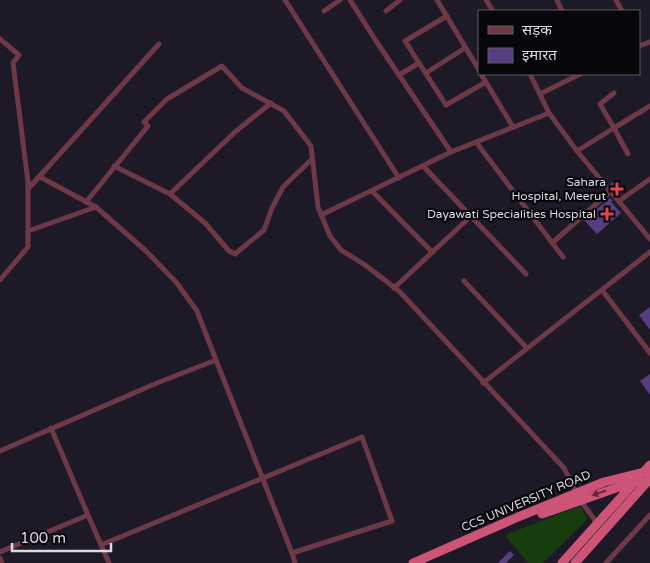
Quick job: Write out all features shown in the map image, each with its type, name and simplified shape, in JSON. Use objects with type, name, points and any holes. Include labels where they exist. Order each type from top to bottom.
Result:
[{"type":"highway","name":"CCS UNIVERSITY ROAD","points":[[413,563],[546,512],[611,480],[648,475]]},
{"type":"highway","points":[[562,563],[636,481],[648,475]]},
{"type":"highway","points":[[575,563],[648,475]]},
{"type":"highway","name":"CCS UNIVERSITY ROAD","points":[[578,497],[636,481]]},
{"type":"highway","name":"CCS UNIVERSITY ROAD","points":[[428,563],[468,542]]},
{"type":"street","points":[[285,0],[399,178]]},
{"type":"street","points":[[324,11],[340,0]]},
{"type":"street","points":[[350,0],[451,152]]},
{"type":"street","points":[[386,11],[400,0]]},
{"type":"street","points":[[436,0],[478,68]]},
{"type":"street","points":[[447,16],[405,41],[446,105],[486,82]]},
{"type":"street","points":[[0,39],[19,55],[13,63],[28,189],[28,247],[0,280]]},
{"type":"street","points":[[28,189],[159,44]]},
{"type":"street","points":[[426,73],[466,48]]},
{"type":"street","points":[[399,75],[419,63]]},
{"type":"street","points":[[86,202],[148,126],[144,122],[167,99],[222,66],[242,88],[284,111],[296,124],[311,146],[318,207],[330,236],[341,250],[394,288],[564,468],[578,497],[598,523]]},
{"type":"street","points":[[482,75],[514,127]]},
{"type":"street","points":[[530,75],[549,113],[577,151],[649,235]]},
{"type":"street","points":[[540,94],[578,75]]},
{"type":"street","points":[[614,93],[600,104],[628,154]]},
{"type":"street","points":[[170,194],[236,132],[271,104]]},
{"type":"street","points":[[577,151],[650,106]]},
{"type":"street","points":[[321,214],[451,152],[549,113]]},
{"type":"street","points":[[476,142],[563,257]]},
{"type":"street","points":[[114,166],[170,194],[205,223],[229,251],[235,254],[264,230],[272,208],[283,187],[312,159]]},
{"type":"street","points":[[423,166],[526,274]]},
{"type":"street","points":[[40,177],[96,207],[146,251],[176,282],[198,311],[296,563]]},
{"type":"street","points":[[619,201],[650,179]]},
{"type":"street","points":[[372,190],[432,252]]},
{"type":"street","points":[[552,243],[612,191]]},
{"type":"street","points":[[28,231],[96,207]]},
{"type":"street","points":[[394,288],[471,216]]},
{"type":"street","points":[[483,383],[650,252]]},
{"type":"street","points":[[464,281],[527,348]]},
{"type":"street","points":[[602,290],[650,353]]},
{"type":"street","points":[[0,451],[216,360]]},
{"type":"street","points":[[51,428],[109,563]]},
{"type":"street","points":[[101,545],[362,437],[392,521],[292,553]]},
{"type":"street","points":[[0,552],[88,515]]},
{"type":"street","points":[[606,563],[650,516]]},
{"type":"street","points":[[0,558],[2,563]]},
{"type":"green space","points":[[580,506],[588,519],[543,563],[528,563],[505,535]]},
{"type":"building","points":[[614,181],[622,194],[619,195],[610,184]]},
{"type":"building","points":[[610,198],[613,201],[611,202],[621,213],[597,234],[584,220]]},
{"type":"building","points":[[650,307],[650,330],[639,315]]},
{"type":"building","points":[[650,374],[650,395],[640,381]]},
{"type":"building","points":[[510,551],[514,555],[506,563],[498,563]]},
{"type":"place","name":"Sahara Hospital, Meerut","points":[[617,189]]},
{"type":"place","name":"Dayawati Specialities Hospital","points":[[607,214]]}]
